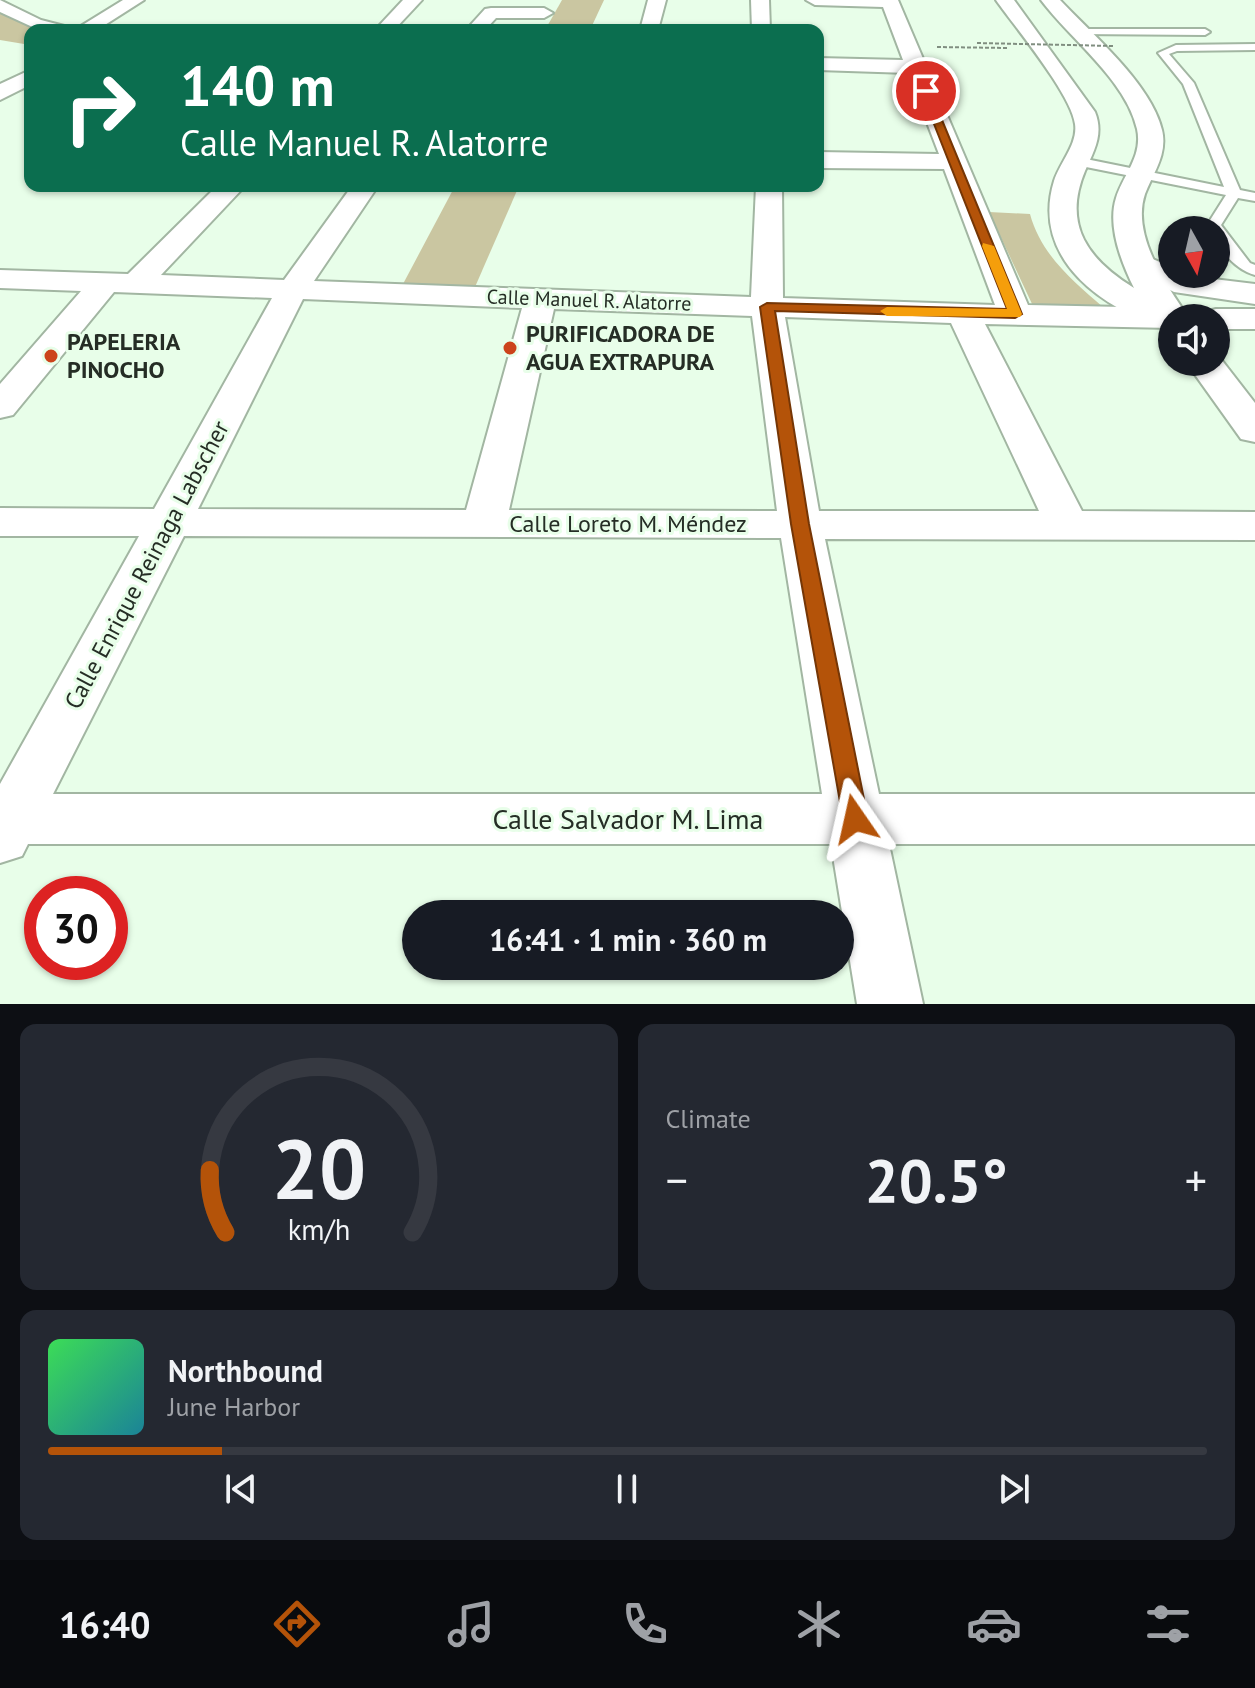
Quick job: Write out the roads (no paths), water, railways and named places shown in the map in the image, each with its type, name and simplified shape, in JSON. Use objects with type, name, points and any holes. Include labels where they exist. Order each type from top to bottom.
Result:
[{"type":"main road","points":[[1005,0],[1086,118],[1084,144],[1061,203],[1067,243],[1083,266],[1113,292],[1158,312]]},
{"type":"main road","points":[[1050,0],[1128,89],[1146,117],[1150,148],[1143,174],[1127,206],[1138,262],[1146,283],[1162,304]]},
{"type":"main road","points":[[1230,319],[1255,319]]},
{"type":"main road","points":[[1214,376],[1255,430]]},
{"type":"street","points":[[94,24],[135,0]]},
{"type":"street","points":[[120,24],[158,0]]},
{"type":"street","points":[[390,24],[413,0]]},
{"type":"street","points":[[651,24],[657,0]]},
{"type":"street","points":[[760,0],[761,24]]},
{"type":"street","points":[[815,0],[890,1],[1015,314]]},
{"type":"street","points":[[0,5],[29,11],[36,24]]},
{"type":"street","points":[[481,24],[491,13],[550,6]]},
{"type":"street","points":[[538,24],[550,6]]},
{"type":"street","points":[[824,64],[912,57]]},
{"type":"street","points":[[0,93],[24,79]]},
{"type":"street","points":[[824,160],[954,162]]},
{"type":"street","points":[[0,407],[121,283],[225,192]]},
{"type":"street","name":"Calle Enrique Reinaga Labscher","points":[[4,825],[171,522],[293,289],[361,192]]},
{"type":"street","points":[[769,192],[767,307],[800,524],[890,1004]]},
{"type":"street","points":[[1138,262],[1185,285],[1255,294]]},
{"type":"street","name":"Calle Manuel R. Alatorre","points":[[0,279],[963,314],[1158,318]]},
{"type":"street","points":[[484,523],[540,299]]},
{"type":"street","points":[[963,314],[1067,525]]},
{"type":"street","name":"Calle Loreto M. Méndez","points":[[0,522],[1255,526]]},
{"type":"street","name":"Calle Salvador M. Lima","points":[[4,825],[1255,819]]},
{"type":"lane","points":[[1078,32],[1224,32]]},
{"type":"lane","points":[[1234,193],[1188,83],[1163,53],[1176,48],[1255,47]]},
{"type":"lane","points":[[1076,161],[1255,197]]},
{"type":"lane","points":[[1234,193],[1214,225],[1244,266],[1255,270]]},
{"type":"place","name":"PURIFICADORA DE AGUA EXTRAPURA","points":[[510,348]]},
{"type":"place","name":"PAPELERIA PINOCHO","points":[[51,356]]}]
